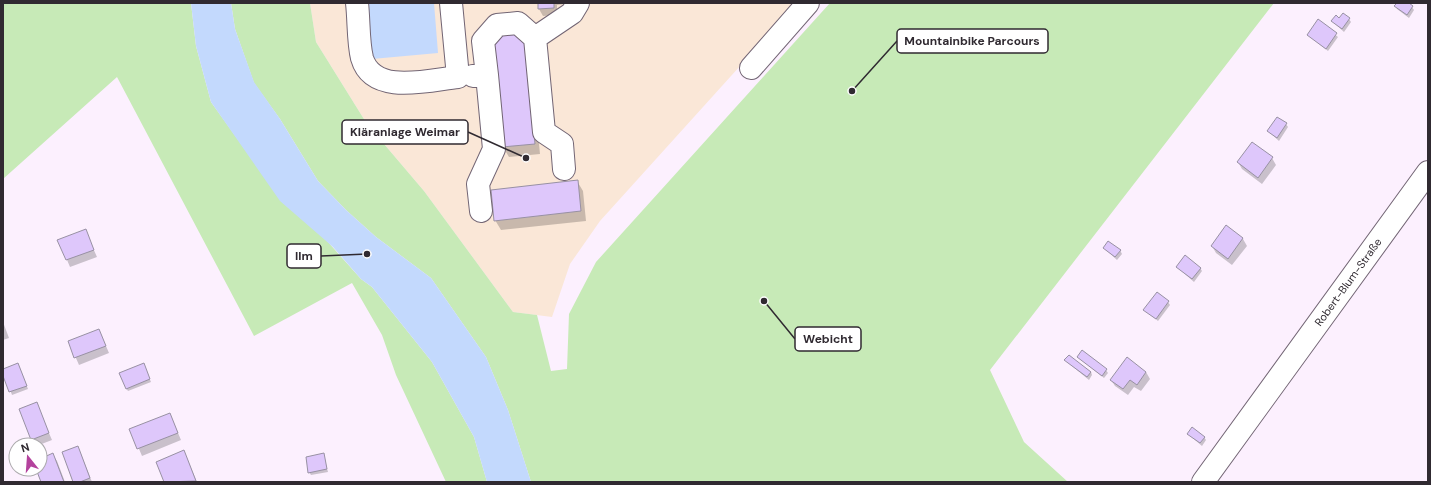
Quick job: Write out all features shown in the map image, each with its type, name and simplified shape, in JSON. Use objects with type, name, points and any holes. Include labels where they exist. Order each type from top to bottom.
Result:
[{"type":"street","points":[[358,3],[362,58],[368,71],[378,79],[396,84],[487,75]]},
{"type":"street","points":[[451,3],[458,77]]},
{"type":"street","points":[[535,38],[572,13],[578,3]]},
{"type":"street","points":[[751,68],[808,3]]},
{"type":"street","points":[[481,211],[478,184],[494,149],[483,42],[497,25],[518,23],[535,38],[544,132],[562,144],[564,169]]},
{"type":"street","name":"Robert-Blum-Straße","points":[[1203,482],[1428,172]]},
{"type":"shaded area","points":[[310,3],[797,3],[600,221],[570,264],[552,317],[513,312],[424,191],[367,124],[316,42]]},
{"type":"green space","points":[[3,3],[191,3],[196,46],[211,102],[244,148],[361,279],[372,287],[432,362],[474,437],[487,482],[446,482],[396,375],[382,335],[352,283],[254,336],[117,77],[3,179]]},
{"type":"green space","points":[[231,3],[310,3],[316,42],[367,124],[424,191],[513,312],[537,315],[551,371],[567,369],[569,314],[596,262],[830,3],[1274,3],[990,370],[1024,442],[1068,482],[531,482],[508,410],[486,357],[431,278],[376,237],[346,210],[318,181],[280,119],[254,83],[235,29]]},
{"type":"water","points":[[191,3],[231,3],[235,29],[254,82],[280,119],[318,181],[346,210],[376,237],[431,278],[486,357],[508,410],[531,482],[487,482],[474,437],[432,362],[372,287],[361,279],[333,247],[280,201],[211,102],[196,46]]},
{"type":"water","points":[[368,3],[434,3],[438,53],[372,59]]},
{"type":"building","points":[[538,3],[554,3],[554,8],[538,9]]},
{"type":"building","points":[[1397,3],[1409,3],[1413,6],[1407,15],[1394,6]]},
{"type":"building","points":[[1343,13],[1350,18],[1342,29],[1331,21],[1336,15],[1339,18]]},
{"type":"building","points":[[1318,19],[1337,33],[1326,49],[1307,35]]},
{"type":"building","points":[[513,32],[525,42],[535,144],[502,147],[492,44],[500,34]]},
{"type":"building","points":[[1277,117],[1287,123],[1277,138],[1267,131]]},
{"type":"building","points":[[1252,142],[1273,157],[1258,178],[1237,162]]},
{"type":"building","points":[[578,180],[581,211],[494,221],[491,190]]},
{"type":"building","points":[[1226,225],[1243,238],[1228,259],[1211,246]]},
{"type":"building","points":[[86,229],[94,250],[66,260],[57,240]]},
{"type":"building","points":[[1108,241],[1121,250],[1115,257],[1103,248]]},
{"type":"building","points":[[1185,255],[1201,268],[1192,279],[1176,267]]},
{"type":"building","points":[[1157,292],[1169,301],[1156,319],[1143,310]]},
{"type":"building","points":[[99,329],[106,346],[74,358],[68,341]]},
{"type":"building","points":[[1082,350],[1107,369],[1102,376],[1077,357]]},
{"type":"building","points":[[1069,355],[1091,372],[1087,377],[1064,360]]},
{"type":"building","points":[[1127,357],[1146,372],[1137,385],[1130,380],[1123,389],[1110,380]]},
{"type":"building","points":[[18,363],[27,386],[9,392],[3,376],[3,369]]},
{"type":"building","points":[[144,363],[150,379],[126,389],[119,373]]},
{"type":"building","points":[[37,402],[49,433],[39,437],[30,437],[19,409]]},
{"type":"building","points":[[170,413],[178,433],[137,449],[129,429]]},
{"type":"building","points":[[1192,427],[1205,437],[1200,443],[1187,434]]},
{"type":"building","points":[[78,446],[90,478],[80,482],[73,482],[62,452]]},
{"type":"building","points":[[184,450],[196,481],[164,482],[156,462]]},
{"type":"building","points":[[53,453],[64,482],[41,482],[39,477],[48,477],[48,455]]},
{"type":"building","points":[[324,453],[327,469],[308,473],[306,457]]},
{"type":"place","name":"Mountainbike Parcours","points":[[852,91]]},
{"type":"place","name":"Kläranlage Weimar","points":[[526,158]]},
{"type":"place","name":"Ilm","points":[[367,254]]},
{"type":"place","name":"Webicht","points":[[764,301]]}]
